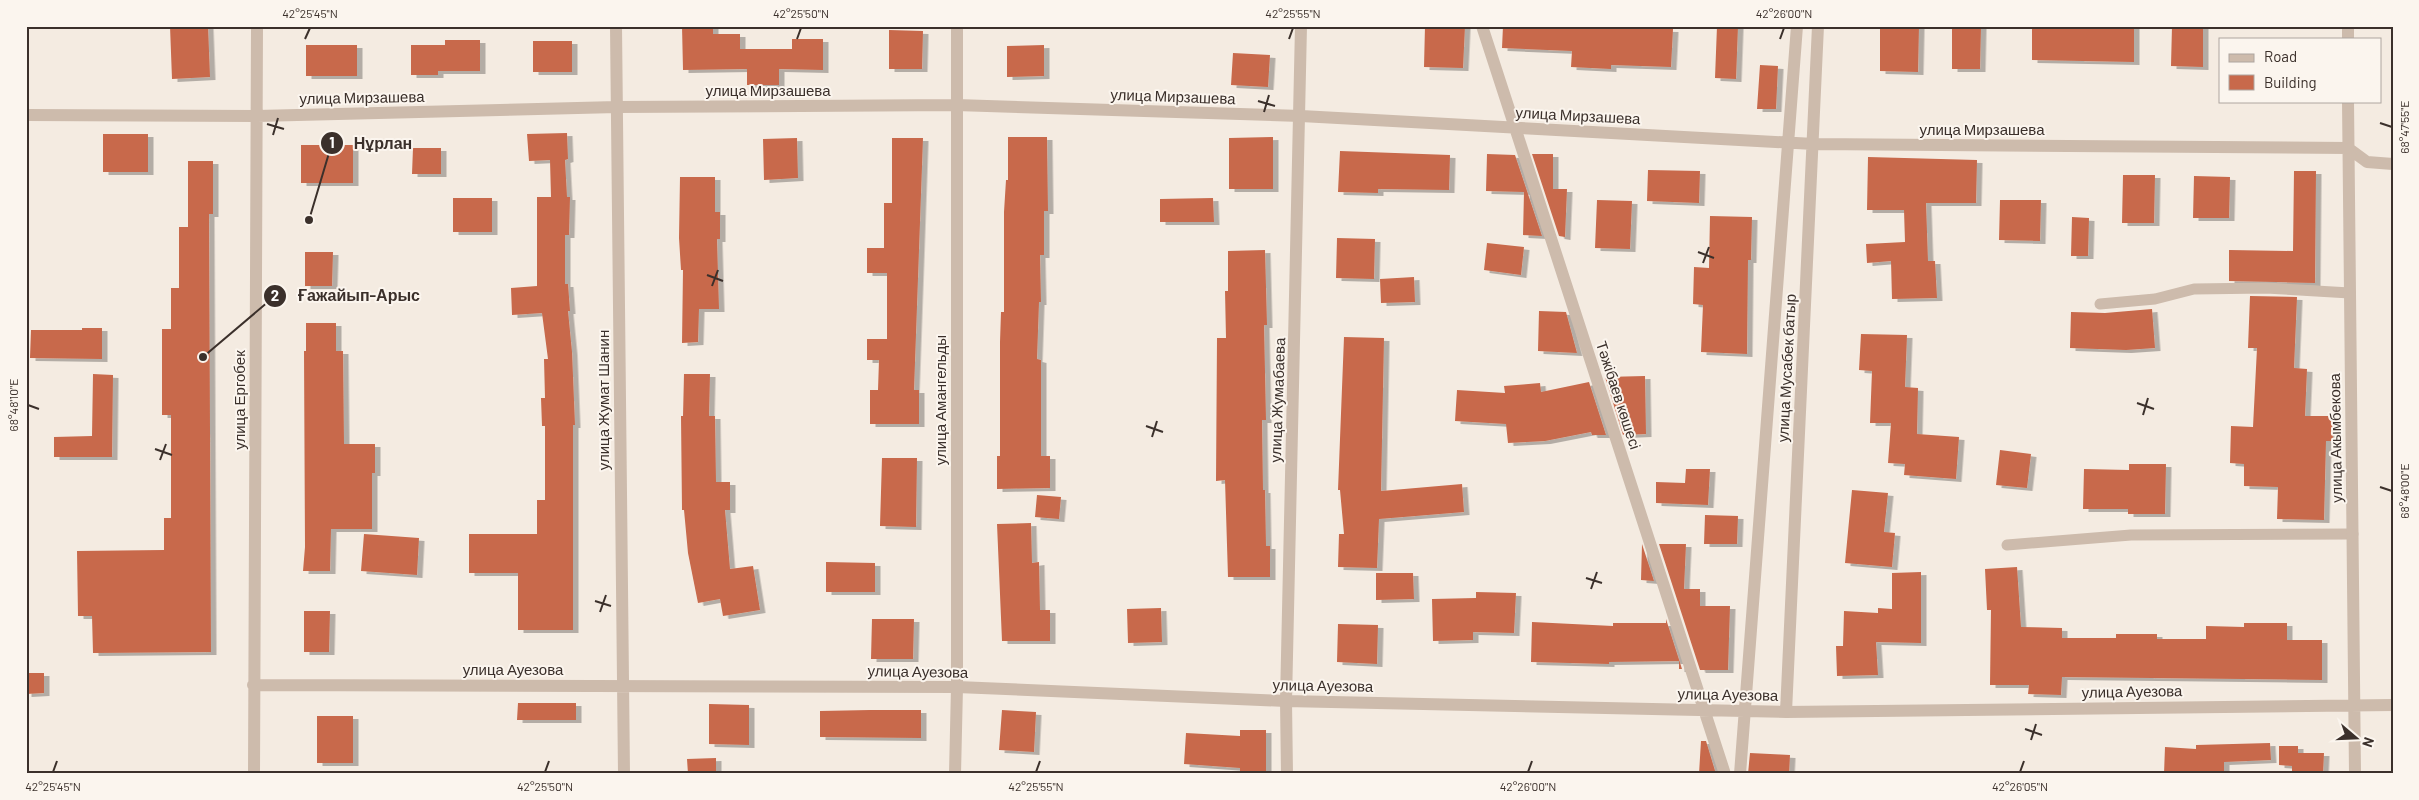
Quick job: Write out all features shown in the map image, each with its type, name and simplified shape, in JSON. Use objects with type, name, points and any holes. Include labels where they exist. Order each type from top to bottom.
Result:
[{"type":"street","name":"улица Ергобек","points":[[254,774],[257,26]]},
{"type":"street","name":"улица Жумат Шанин","points":[[616,26],[624,774]]},
{"type":"street","name":"улица Амангельды","points":[[955,774],[958,687],[957,26]]},
{"type":"street","name":"улица Жумабаева","points":[[1288,774],[1286,701],[1301,116],[1301,26]]},
{"type":"street","name":"Тәжібаев көшесі","points":[[1482,26],[1725,774]]},
{"type":"street","points":[[1740,774],[1797,26]]},
{"type":"street","name":"улица Мусабек батыр","points":[[1786,712],[1814,144],[1818,26]]},
{"type":"street","name":"улица Акымбекова","points":[[2348,102],[2355,774]]},
{"type":"street","name":"улица Мирзашева","points":[[26,115],[257,116],[618,107],[956,105],[1301,116],[1814,144],[2348,148]]},
{"type":"street","points":[[2348,148],[2367,162],[2393,164]]},
{"type":"street","name":"улица Ауезова","points":[[253,685],[958,687],[1286,701],[1786,712],[2393,705]]},
{"type":"lane","points":[[2100,304],[2155,299],[2194,289],[2266,288],[2350,293]]},
{"type":"lane","points":[[2007,545],[2131,535],[2353,534]]},
{"type":"building","points":[[170,26],[208,26],[210,77],[172,79]]},
{"type":"building","points":[[682,26],[713,26],[713,34],[740,34],[740,49],[792,49],[792,39],[823,39],[823,70],[779,69],[779,85],[747,85],[747,69],[683,70]]},
{"type":"building","points":[[1425,26],[1465,26],[1463,68],[1424,67]]},
{"type":"building","points":[[1503,26],[1673,29],[1671,67],[1611,65],[1611,69],[1571,67],[1572,51],[1502,48]]},
{"type":"building","points":[[1717,26],[1738,26],[1736,79],[1715,78]]},
{"type":"building","points":[[1880,26],[1919,26],[1918,72],[1880,71]]},
{"type":"building","points":[[1952,26],[1981,26],[1980,69],[1952,69]]},
{"type":"building","points":[[2032,26],[2134,26],[2134,62],[2032,60]]},
{"type":"building","points":[[2172,26],[2203,26],[2203,67],[2171,66]]},
{"type":"building","points":[[889,30],[923,31],[922,69],[889,69]]},
{"type":"building","points":[[445,40],[480,40],[480,71],[438,71],[438,75],[411,75],[411,45],[445,45]]},
{"type":"building","points":[[533,41],[572,41],[572,72],[533,72]]},
{"type":"building","points":[[306,45],[357,45],[357,76],[306,76]]},
{"type":"building","points":[[1044,45],[1044,76],[1007,77],[1007,46]]},
{"type":"building","points":[[1233,53],[1270,55],[1268,87],[1231,85]]},
{"type":"building","points":[[1760,65],[1778,66],[1776,109],[1757,109]]},
{"type":"building","points":[[567,133],[568,159],[565,160],[567,197],[570,197],[569,235],[565,235],[565,284],[568,284],[570,311],[568,311],[575,425],[573,425],[573,630],[518,630],[518,573],[469,573],[469,534],[537,534],[537,500],[545,500],[545,426],[542,426],[541,398],[545,398],[544,359],[548,359],[542,313],[512,315],[511,288],[537,286],[537,197],[551,197],[550,160],[529,161],[527,134]]},
{"type":"building","points":[[103,134],[148,134],[148,172],[103,172]]},
{"type":"building","points":[[1008,137],[1047,137],[1048,211],[1044,211],[1044,255],[1040,255],[1041,302],[1039,302],[1037,359],[1041,360],[1041,456],[1050,456],[1050,488],[997,489],[997,456],[1000,456],[1000,342],[1001,312],[1004,312],[1004,212],[1006,180],[1008,180]]},
{"type":"building","points":[[1273,137],[1273,189],[1229,189],[1229,138]]},
{"type":"building","points":[[797,138],[798,178],[764,180],[763,139]]},
{"type":"building","points":[[892,138],[923,138],[914,390],[919,390],[919,424],[870,424],[870,390],[878,390],[879,360],[867,360],[867,339],[887,339],[887,273],[867,273],[867,248],[884,248],[884,203],[892,203]]},
{"type":"building","points":[[301,145],[353,145],[353,183],[301,183]]},
{"type":"building","points":[[413,148],[441,148],[441,174],[412,174]]},
{"type":"building","points":[[1340,151],[1450,155],[1449,190],[1378,189],[1378,193],[1338,192]]},
{"type":"building","points":[[1487,154],[1515,155],[1542,236],[1523,235],[1524,192],[1486,191]]},
{"type":"building","points":[[1532,154],[1553,154],[1553,189],[1567,189],[1565,237],[1559,236]]},
{"type":"building","points":[[1868,157],[1977,160],[1976,203],[1926,203],[1928,261],[1935,261],[1937,298],[1892,299],[1891,261],[1867,263],[1866,244],[1905,242],[1904,210],[1867,210]]},
{"type":"building","points":[[188,161],[213,161],[213,214],[209,214],[211,652],[93,653],[92,616],[78,616],[77,551],[164,550],[164,518],[171,518],[171,415],[162,415],[162,329],[171,329],[171,288],[179,288],[179,227],[188,227]]},
{"type":"building","points":[[1648,170],[1700,171],[1699,203],[1647,201]]},
{"type":"building","points":[[2294,171],[2316,171],[2315,283],[2229,281],[2229,250],[2293,251]]},
{"type":"building","points":[[2123,175],[2155,175],[2154,223],[2122,223]]},
{"type":"building","points":[[2194,176],[2230,177],[2229,218],[2193,218]]},
{"type":"building","points":[[680,177],[715,177],[715,212],[720,212],[720,239],[717,239],[719,309],[699,309],[698,342],[682,343],[683,270],[681,270],[679,238]]},
{"type":"building","points":[[453,198],[492,198],[492,232],[453,232]]},
{"type":"building","points":[[1213,198],[1214,222],[1160,222],[1160,199]]},
{"type":"building","points":[[1597,200],[1632,201],[1630,249],[1595,248]]},
{"type":"building","points":[[2000,200],[2041,200],[2040,241],[1999,240]]},
{"type":"building","points":[[1710,216],[1752,217],[1751,260],[1748,260],[1747,354],[1701,352],[1703,305],[1693,304],[1694,267],[1709,268]]},
{"type":"building","points":[[2072,217],[2089,218],[2088,256],[2071,256]]},
{"type":"building","points":[[1337,238],[1375,239],[1374,279],[1336,278]]},
{"type":"building","points":[[1487,243],[1524,247],[1521,275],[1484,270]]},
{"type":"building","points":[[1265,250],[1267,325],[1264,325],[1266,420],[1262,420],[1263,490],[1265,490],[1266,546],[1270,546],[1270,577],[1228,577],[1225,480],[1216,481],[1217,338],[1226,338],[1225,291],[1228,291],[1228,251]]},
{"type":"building","points":[[305,252],[333,252],[332,286],[305,286]]},
{"type":"building","points":[[1414,277],[1415,302],[1381,303],[1380,279]]},
{"type":"building","points":[[2250,296],[2297,297],[2294,368],[2307,369],[2305,416],[2332,416],[2333,441],[2326,441],[2324,520],[2277,519],[2278,487],[2244,486],[2244,464],[2230,463],[2231,426],[2253,427],[2257,348],[2248,348]]},
{"type":"building","points":[[2152,309],[2155,348],[2126,350],[2070,348],[2071,312],[2105,313]]},
{"type":"building","points":[[1539,311],[1566,312],[1577,353],[1538,351]]},
{"type":"building","points":[[306,323],[336,323],[336,351],[343,351],[344,444],[375,444],[375,473],[372,473],[372,529],[331,529],[330,571],[303,571],[305,547],[304,351],[306,351]]},
{"type":"building","points":[[82,328],[102,328],[102,359],[30,358],[31,330],[82,330]]},
{"type":"building","points":[[1861,334],[1907,335],[1905,387],[1918,388],[1917,434],[1959,437],[1956,479],[1904,475],[1905,464],[1888,463],[1891,423],[1870,423],[1872,371],[1859,370]]},
{"type":"building","points":[[1344,337],[1384,338],[1381,491],[1462,484],[1464,512],[1379,519],[1377,568],[1338,567],[1339,534],[1344,534],[1340,490],[1338,490]]},
{"type":"building","points":[[93,374],[113,375],[112,457],[54,457],[54,437],[92,436]]},
{"type":"building","points":[[684,374],[710,374],[709,416],[715,416],[716,482],[730,482],[730,510],[725,510],[730,569],[753,566],[760,610],[723,616],[720,599],[698,603],[688,553],[684,510],[682,510],[681,416],[683,416]]},
{"type":"building","points":[[1645,376],[1646,434],[1623,435],[1605,377]]},
{"type":"building","points":[[1589,382],[1606,435],[1592,435],[1591,432],[1545,441],[1508,443],[1506,424],[1455,421],[1457,390],[1505,393],[1504,386],[1540,383],[1541,392]]},
{"type":"building","points":[[2000,450],[2031,454],[2027,488],[1996,485]]},
{"type":"building","points":[[882,458],[917,458],[916,527],[880,526]]},
{"type":"building","points":[[2129,464],[2166,464],[2165,514],[2128,514],[2128,509],[2083,509],[2084,469],[2129,470]]},
{"type":"building","points":[[1686,469],[1710,469],[1708,505],[1656,503],[1656,482],[1685,483]]},
{"type":"building","points":[[1852,490],[1888,493],[1884,532],[1895,533],[1892,567],[1845,563]]},
{"type":"building","points":[[1037,495],[1061,497],[1059,519],[1035,517]]},
{"type":"building","points":[[1705,515],[1738,516],[1737,544],[1704,544]]},
{"type":"building","points":[[1031,523],[1032,563],[1039,562],[1040,610],[1050,610],[1050,641],[1002,641],[997,524]]},
{"type":"building","points":[[364,534],[419,538],[417,575],[361,571]]},
{"type":"building","points":[[1642,544],[1654,581],[1641,580]]},
{"type":"building","points":[[1659,544],[1686,544],[1684,589],[1700,589],[1700,606],[1730,606],[1728,670],[1700,670]]},
{"type":"building","points":[[826,562],[875,563],[875,592],[826,592]]},
{"type":"building","points":[[2017,567],[2021,627],[2062,628],[2062,638],[2116,638],[2116,634],[2157,634],[2157,639],[2206,639],[2206,626],[2244,627],[2244,623],[2287,623],[2287,640],[2322,640],[2322,680],[2062,677],[2061,695],[2028,694],[2029,685],[1990,685],[1991,610],[1987,610],[1985,569]]},
{"type":"building","points":[[1921,572],[1921,643],[1876,642],[1878,675],[1837,676],[1836,646],[1843,646],[1844,611],[1878,613],[1878,608],[1892,609],[1892,573]]},
{"type":"building","points":[[1376,573],[1413,573],[1414,599],[1376,600]]},
{"type":"building","points":[[1476,592],[1516,593],[1514,633],[1473,632],[1473,640],[1433,641],[1432,599],[1476,598]]},
{"type":"building","points":[[1161,608],[1162,642],[1128,643],[1127,609]]},
{"type":"building","points":[[304,611],[330,611],[329,652],[304,652]]},
{"type":"building","points":[[872,619],[914,619],[913,659],[871,659]]},
{"type":"building","points":[[1666,619],[1682,669],[1679,669],[1679,661],[1609,662],[1609,664],[1531,662],[1532,622],[1613,626],[1613,623],[1666,623]]},
{"type":"building","points":[[1338,624],[1378,625],[1377,664],[1337,662]]},
{"type":"building","points":[[26,673],[44,673],[44,693],[26,694]]},
{"type":"building","points":[[518,703],[576,703],[576,720],[517,720]]},
{"type":"building","points":[[709,704],[749,705],[749,745],[709,744]]},
{"type":"building","points":[[921,710],[921,738],[820,737],[820,711]]},
{"type":"building","points":[[1002,710],[1036,712],[1034,752],[999,750]]},
{"type":"building","points":[[317,716],[353,716],[353,763],[317,763]]},
{"type":"building","points":[[1240,730],[1266,730],[1266,774],[1240,774],[1240,768],[1184,764],[1186,733],[1240,736]]},
{"type":"building","points":[[1701,741],[1706,741],[1716,774],[1699,774]]},
{"type":"building","points":[[2270,743],[2271,760],[2224,762],[2224,774],[2164,774],[2165,747],[2196,749],[2196,745]]},
{"type":"building","points":[[2279,746],[2298,746],[2298,753],[2324,753],[2323,774],[2292,774],[2292,766],[2279,765]]},
{"type":"building","points":[[1750,753],[1790,755],[1789,774],[1748,774]]},
{"type":"building","points":[[716,758],[716,774],[688,774],[687,759]]},
{"type":"place","name":"Нұрлан","points":[[309,220]]},
{"type":"place","name":"Ғажайып-Арыс","points":[[203,357]]}]
